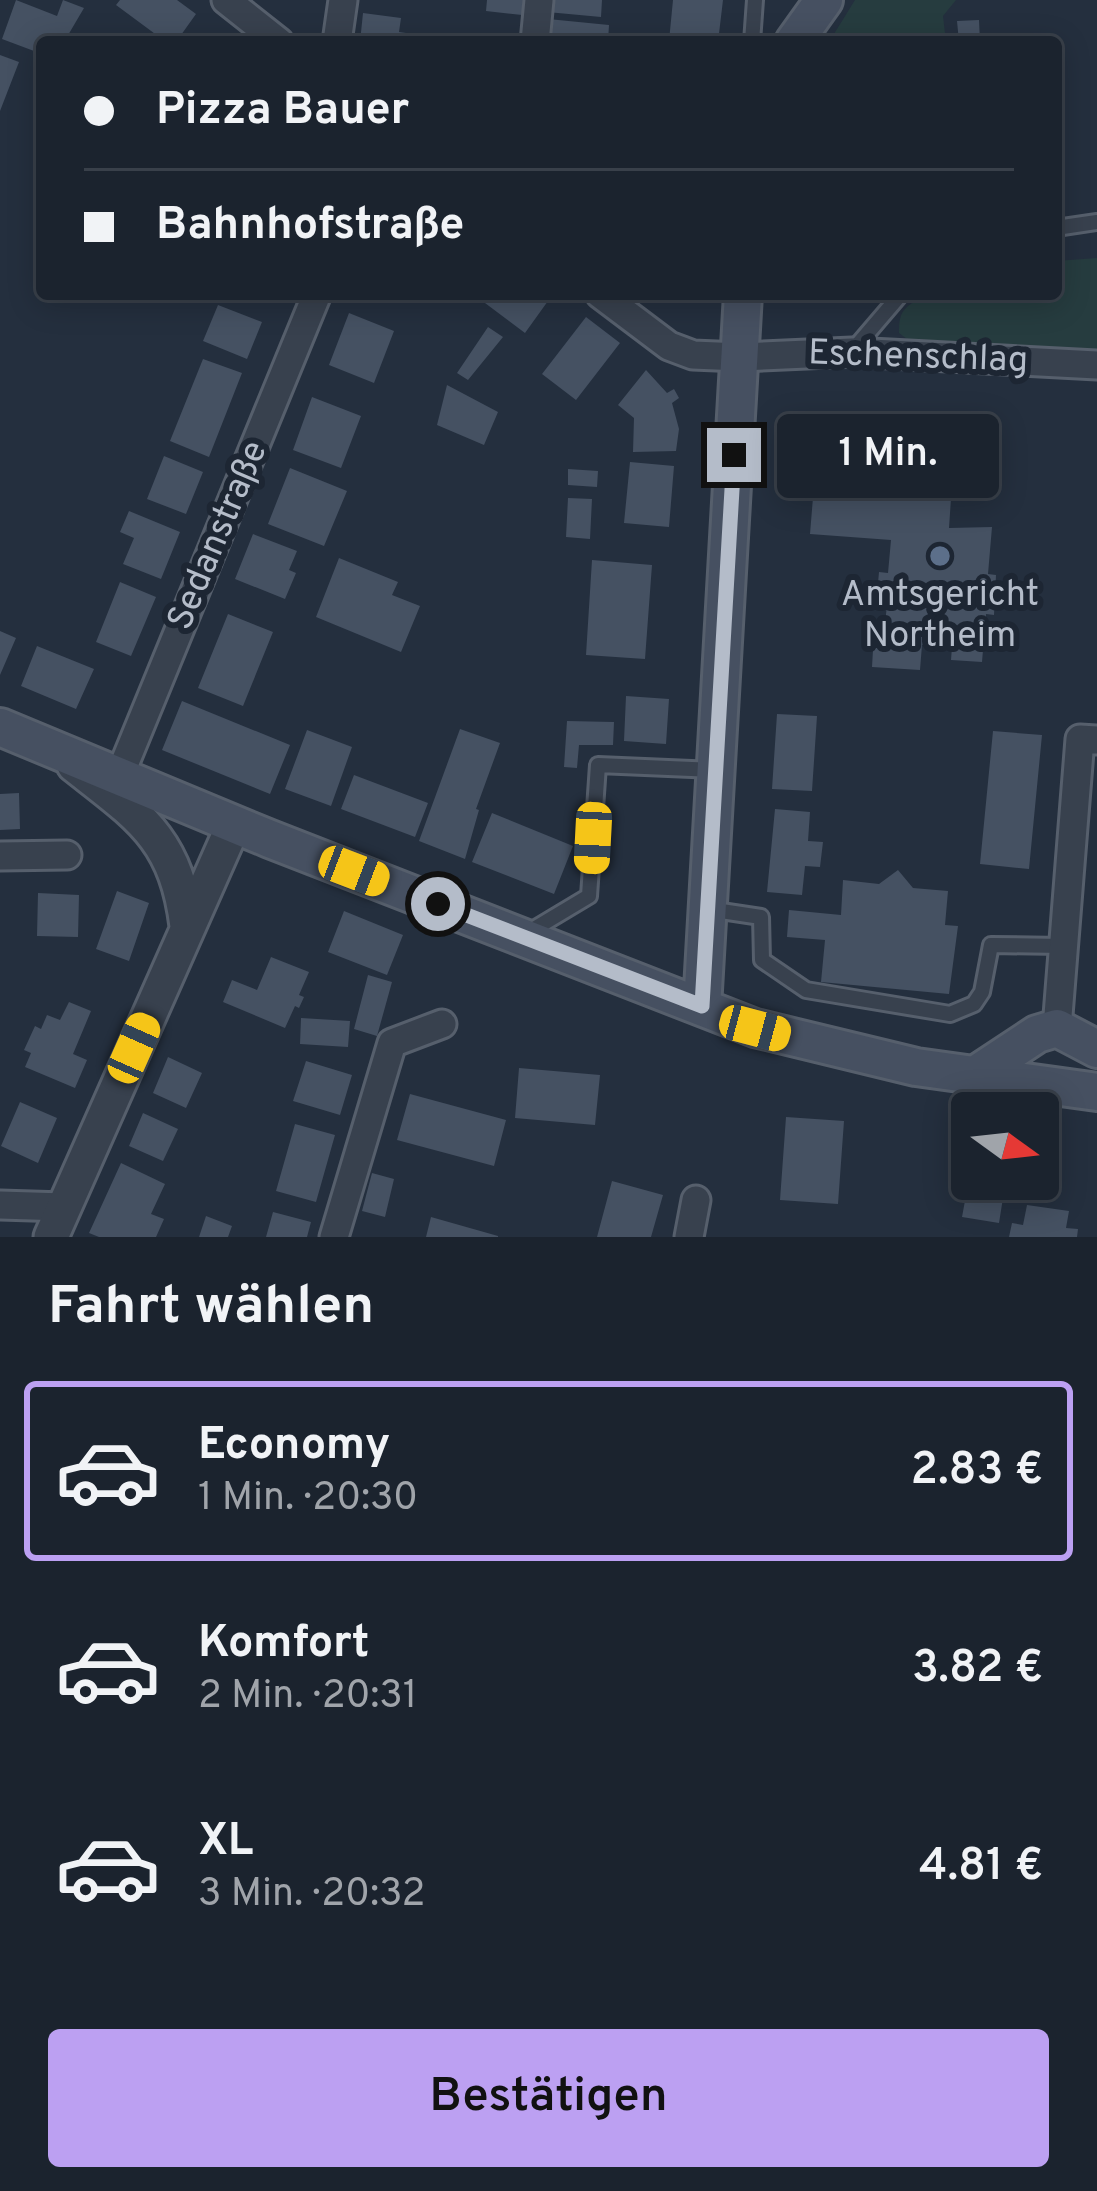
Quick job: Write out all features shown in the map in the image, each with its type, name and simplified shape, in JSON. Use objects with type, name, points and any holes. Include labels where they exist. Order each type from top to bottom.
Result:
[{"type":"main road","points":[[798,36],[824,0]]},
{"type":"main road","points":[[702,1006],[743,300]]},
{"type":"main road","points":[[0,727],[755,1028],[916,1067],[1097,1092]]},
{"type":"main road","points":[[975,1075],[1037,1034],[1057,1028],[1097,1049]]},
{"type":"main road","points":[[916,1067],[1024,1106],[1097,1117]]},
{"type":"street","points":[[226,0],[271,36]]},
{"type":"street","points":[[339,36],[343,0]]},
{"type":"street","points":[[535,36],[538,0]]},
{"type":"street","name":"Sedanstraße","points":[[119,777],[315,300]]},
{"type":"street","name":"Eschenschlag","points":[[608,300],[669,346],[693,355],[852,352],[1097,365]]},
{"type":"street","points":[[1057,1028],[1080,739],[1097,740]]},
{"type":"street","points":[[54,749],[127,807],[160,841],[179,875],[187,928]]},
{"type":"street","points":[[0,1205],[58,1222],[234,824]]},
{"type":"street","points":[[0,856],[67,855]]},
{"type":"street","points":[[334,1237],[392,1043],[442,1024]]},
{"type":"street","points":[[688,1237],[696,1200]]},
{"type":"lane","points":[[752,36],[755,0]]},
{"type":"lane","points":[[1062,227],[1097,222]]},
{"type":"lane","points":[[852,352],[896,300]]},
{"type":"lane","points":[[522,936],[589,896],[598,765],[715,770]]},
{"type":"lane","points":[[706,909],[761,917],[762,959],[806,990],[950,1014],[974,1004],[982,992],[991,945],[1063,946]]},
{"type":"green space","points":[[855,0],[956,0],[943,16],[945,36],[833,36]]},
{"type":"green space","points":[[1097,258],[1097,355],[911,342],[899,333],[902,313],[919,300],[1062,300],[1062,261]]},
{"type":"building","points":[[16,0],[57,16],[63,0],[84,8],[68,36],[36,36],[36,52],[2,39]]},
{"type":"building","points":[[120,0],[177,0],[196,14],[180,36],[158,36],[116,5]]},
{"type":"building","points":[[487,0],[523,0],[522,15],[486,11]]},
{"type":"building","points":[[548,0],[602,0],[601,17],[547,12]]},
{"type":"building","points":[[673,0],[723,0],[719,36],[669,36]]},
{"type":"building","points":[[363,13],[401,18],[399,32],[406,33],[406,36],[361,36]]},
{"type":"building","points":[[548,19],[609,25],[608,36],[547,36]]},
{"type":"building","points":[[979,20],[980,36],[958,36],[957,21]]},
{"type":"building","points":[[0,55],[19,62],[0,111]]},
{"type":"building","points":[[481,300],[549,300],[525,333]]},
{"type":"building","points":[[218,305],[262,322],[247,359],[203,341]]},
{"type":"building","points":[[349,313],[394,331],[374,383],[329,365]]},
{"type":"building","points":[[586,317],[620,343],[576,400],[542,374]]},
{"type":"building","points":[[488,327],[503,337],[468,380],[457,373]]},
{"type":"building","points":[[203,359],[242,373],[209,457],[170,441]]},
{"type":"building","points":[[646,370],[667,393],[674,389],[679,398],[672,403],[679,429],[676,451],[633,452],[634,418],[618,405]]},
{"type":"building","points":[[447,385],[498,412],[484,445],[437,425]]},
{"type":"building","points":[[312,397],[361,416],[341,468],[293,450]]},
{"type":"building","points":[[164,456],[203,472],[186,514],[147,499]]},
{"type":"building","name":"Amtsgericht Northeim","points":[[831,460],[953,469],[949,528],[992,527],[988,574],[996,575],[994,615],[986,614],[982,662],[951,660],[952,647],[922,645],[920,670],[872,667],[874,632],[884,633],[887,605],[876,605],[879,572],[888,573],[891,540],[810,534],[814,485],[829,487]]},
{"type":"building","points":[[630,462],[674,466],[669,527],[624,523]]},
{"type":"building","points":[[290,468],[347,491],[324,546],[268,524]]},
{"type":"building","points":[[568,469],[598,471],[597,487],[568,485]]},
{"type":"building","points":[[568,498],[592,499],[590,539],[566,537]]},
{"type":"building","points":[[129,511],[180,532],[161,579],[123,564],[134,538],[120,532]]},
{"type":"building","points":[[253,534],[297,551],[289,570],[296,573],[285,599],[235,579]]},
{"type":"building","points":[[339,558],[398,582],[392,595],[420,606],[401,652],[316,617]]},
{"type":"building","points":[[592,560],[652,565],[645,659],[586,655]]},
{"type":"building","points":[[120,582],[156,597],[131,656],[96,642]]},
{"type":"building","points":[[228,614],[273,632],[243,706],[198,688]]},
{"type":"building","points":[[0,631],[16,638],[0,675]]},
{"type":"building","points":[[37,646],[94,669],[76,709],[21,686]]},
{"type":"building","points":[[626,696],[669,699],[666,744],[624,741]]},
{"type":"building","points":[[182,701],[290,745],[270,794],[162,750]]},
{"type":"building","points":[[777,714],[817,716],[812,791],[772,789]]},
{"type":"building","points":[[567,721],[614,722],[613,745],[579,745],[577,768],[564,767]]},
{"type":"building","points":[[460,729],[500,743],[476,809],[465,859],[419,841]]},
{"type":"building","points":[[307,730],[352,747],[331,806],[285,789]]},
{"type":"building","points":[[993,731],[1042,735],[1029,869],[980,864]]},
{"type":"building","points":[[354,775],[428,803],[415,837],[341,809]]},
{"type":"building","points":[[19,793],[20,829],[0,830],[0,794]]},
{"type":"building","points":[[775,809],[810,812],[808,841],[823,842],[820,867],[805,866],[802,895],[767,892]]},
{"type":"building","points":[[492,813],[573,846],[554,894],[472,862]]},
{"type":"building","points":[[898,870],[913,888],[948,891],[945,925],[958,926],[949,994],[821,982],[825,940],[787,937],[789,910],[841,915],[843,880],[879,884]]},
{"type":"building","points":[[117,891],[149,903],[129,961],[96,949]]},
{"type":"building","points":[[38,893],[79,895],[78,937],[37,936]]},
{"type":"building","points":[[344,911],[403,935],[387,975],[328,952]]},
{"type":"building","points":[[271,957],[309,972],[299,995],[304,997],[285,1028],[223,1002],[232,980],[257,990]]},
{"type":"building","points":[[368,975],[392,982],[377,1036],[354,1029]]},
{"type":"building","points":[[69,1002],[91,1011],[73,1054],[87,1060],[75,1088],[25,1067],[31,1053],[24,1050],[35,1026],[41,1029],[47,1015],[60,1020]]},
{"type":"building","points":[[301,1018],[350,1021],[348,1047],[300,1044]]},
{"type":"building","points":[[168,1057],[202,1073],[186,1108],[153,1093]]},
{"type":"building","points":[[306,1061],[352,1075],[340,1115],[293,1101]]},
{"type":"building","points":[[519,1068],[600,1075],[595,1125],[515,1118]]},
{"type":"building","points":[[410,1094],[506,1120],[494,1166],[397,1140]]},
{"type":"building","points":[[20,1102],[57,1118],[38,1163],[1,1146]]},
{"type":"building","points":[[143,1113],[178,1129],[163,1161],[129,1146]]},
{"type":"building","points":[[786,1117],[844,1121],[838,1204],[780,1200]]},
{"type":"building","points":[[295,1124],[335,1135],[316,1202],[276,1191]]},
{"type":"building","points":[[121,1163],[165,1184],[151,1214],[164,1219],[156,1237],[89,1233]]},
{"type":"building","points":[[372,1173],[394,1179],[385,1217],[362,1211]]},
{"type":"building","points":[[612,1181],[663,1195],[651,1237],[597,1237]]},
{"type":"building","points":[[965,1200],[1003,1200],[999,1223],[962,1217]]},
{"type":"building","points":[[1027,1205],[1069,1211],[1066,1228],[1078,1229],[1077,1237],[1009,1237],[1012,1223],[1023,1225]]},
{"type":"building","points":[[273,1212],[311,1222],[307,1237],[266,1237]]},
{"type":"building","points":[[206,1216],[232,1226],[228,1237],[199,1237]]},
{"type":"building","points":[[431,1217],[498,1236],[498,1237],[426,1237]]},
{"type":"place","name":"Amtsgericht Northeim","points":[[940,556]]},
{"type":"route","points":[[438,904],[702,1006],[734,455]]}]
